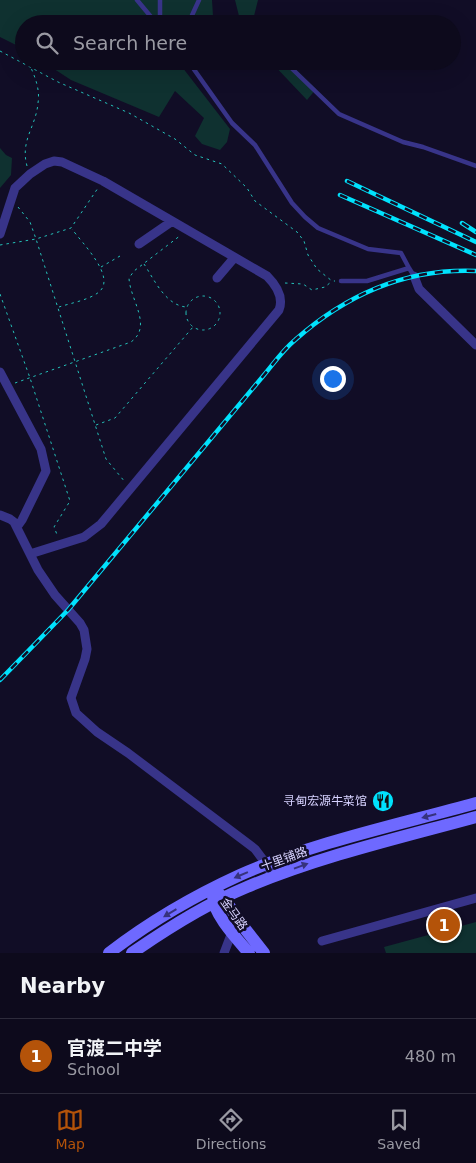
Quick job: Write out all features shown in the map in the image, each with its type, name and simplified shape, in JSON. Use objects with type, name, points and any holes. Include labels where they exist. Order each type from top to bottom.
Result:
[{"type":"main road","name":"十里铺路","points":[[109,953],[150,925],[212,888],[267,865],[311,849],[476,804]]},
{"type":"main road","name":"十里铺路","points":[[132,953],[218,901],[273,876],[315,862],[476,817]]},
{"type":"main road","name":"金马路","points":[[212,888],[232,932],[249,953]]},
{"type":"main road","name":"金马路","points":[[218,901],[242,925],[264,953]]},
{"type":"street","points":[[0,234],[15,188],[30,174],[45,164],[54,161],[62,162],[103,181],[267,276],[275,284],[282,304],[279,310],[92,532],[84,537],[30,554]]},
{"type":"street","points":[[139,244],[171,222]]},
{"type":"street","points":[[217,278],[234,258]]},
{"type":"street","points":[[414,276],[419,289],[476,345]]},
{"type":"street","points":[[0,372],[42,449],[46,471],[17,527]]},
{"type":"street","points":[[0,515],[10,519],[17,527],[38,570],[84,630],[87,649],[71,698],[76,713],[97,732],[128,753],[255,849],[273,876]]},
{"type":"street","points":[[322,941],[476,898]]},
{"type":"street","points":[[224,953],[232,932]]},
{"type":"lane","points":[[137,0],[150,15]]},
{"type":"lane","points":[[159,15],[160,0]]},
{"type":"lane","points":[[192,15],[199,0]]},
{"type":"lane","points":[[194,70],[228,118],[255,145],[292,203],[305,217],[318,228],[368,249],[401,253],[414,276]]},
{"type":"lane","points":[[293,70],[339,114],[403,142],[476,166]]},
{"type":"lane","points":[[341,281],[367,281],[409,268]]},
{"type":"path","points":[[0,51],[15,59]]},
{"type":"path","points":[[30,174],[24,154],[26,140],[38,105],[39,92],[32,70]]},
{"type":"path","points":[[35,70],[130,113],[175,139],[195,155],[222,164],[247,188],[255,201],[297,232],[304,241],[308,255],[317,269],[332,281],[341,281]]},
{"type":"path","points":[[0,244],[36,238],[71,228],[103,181]]},
{"type":"path","points":[[11,202],[21,210],[30,222],[36,238],[106,459],[130,488]]},
{"type":"path","points":[[58,308],[94,296],[104,286],[105,278],[101,267],[71,228]]},
{"type":"path","points":[[7,385],[131,342],[138,337],[141,321],[129,278],[187,231]]},
{"type":"path","points":[[101,267],[120,256]]},
{"type":"path","points":[[144,264],[167,298],[178,306],[186,307]]},
{"type":"path","points":[[275,284],[281,282],[303,284],[312,290],[325,287],[332,281]]},
{"type":"path","points":[[0,294],[30,378],[70,501],[54,527],[60,545]]},
{"type":"path","points":[[203,295],[214,299],[220,309],[220,315],[215,325],[204,330],[193,327],[186,318],[186,307],[193,298],[203,295]]},
{"type":"path","points":[[95,425],[115,418],[193,327]]},
{"type":"green space","points":[[0,0],[212,0],[213,15],[15,15],[15,44],[0,37]]},
{"type":"green space","points":[[235,0],[258,0],[254,15],[239,15]]},
{"type":"green space","points":[[56,70],[184,70],[230,129],[227,142],[220,150],[202,144],[195,136],[204,118],[175,91],[159,117],[71,80]]},
{"type":"green space","points":[[279,70],[296,70],[316,89],[307,100]]},
{"type":"green space","points":[[0,148],[6,155],[12,158],[11,175],[0,188]]},
{"type":"green space","points":[[476,922],[476,953],[386,953],[384,947]]},
{"type":"railway","points":[[347,181],[476,242]]},
{"type":"railway","points":[[340,195],[476,255]]},
{"type":"railway","points":[[462,223],[476,232]]},
{"type":"railway","points":[[0,680],[68,610],[286,348],[295,340],[335,309],[379,287],[402,279],[426,274],[450,271],[476,271]]},
{"type":"place","name":"寻甸宏源牛菜馆","points":[[383,801]]},
{"type":"place","name":"官渡二中学","points":[[444,925]]}]
